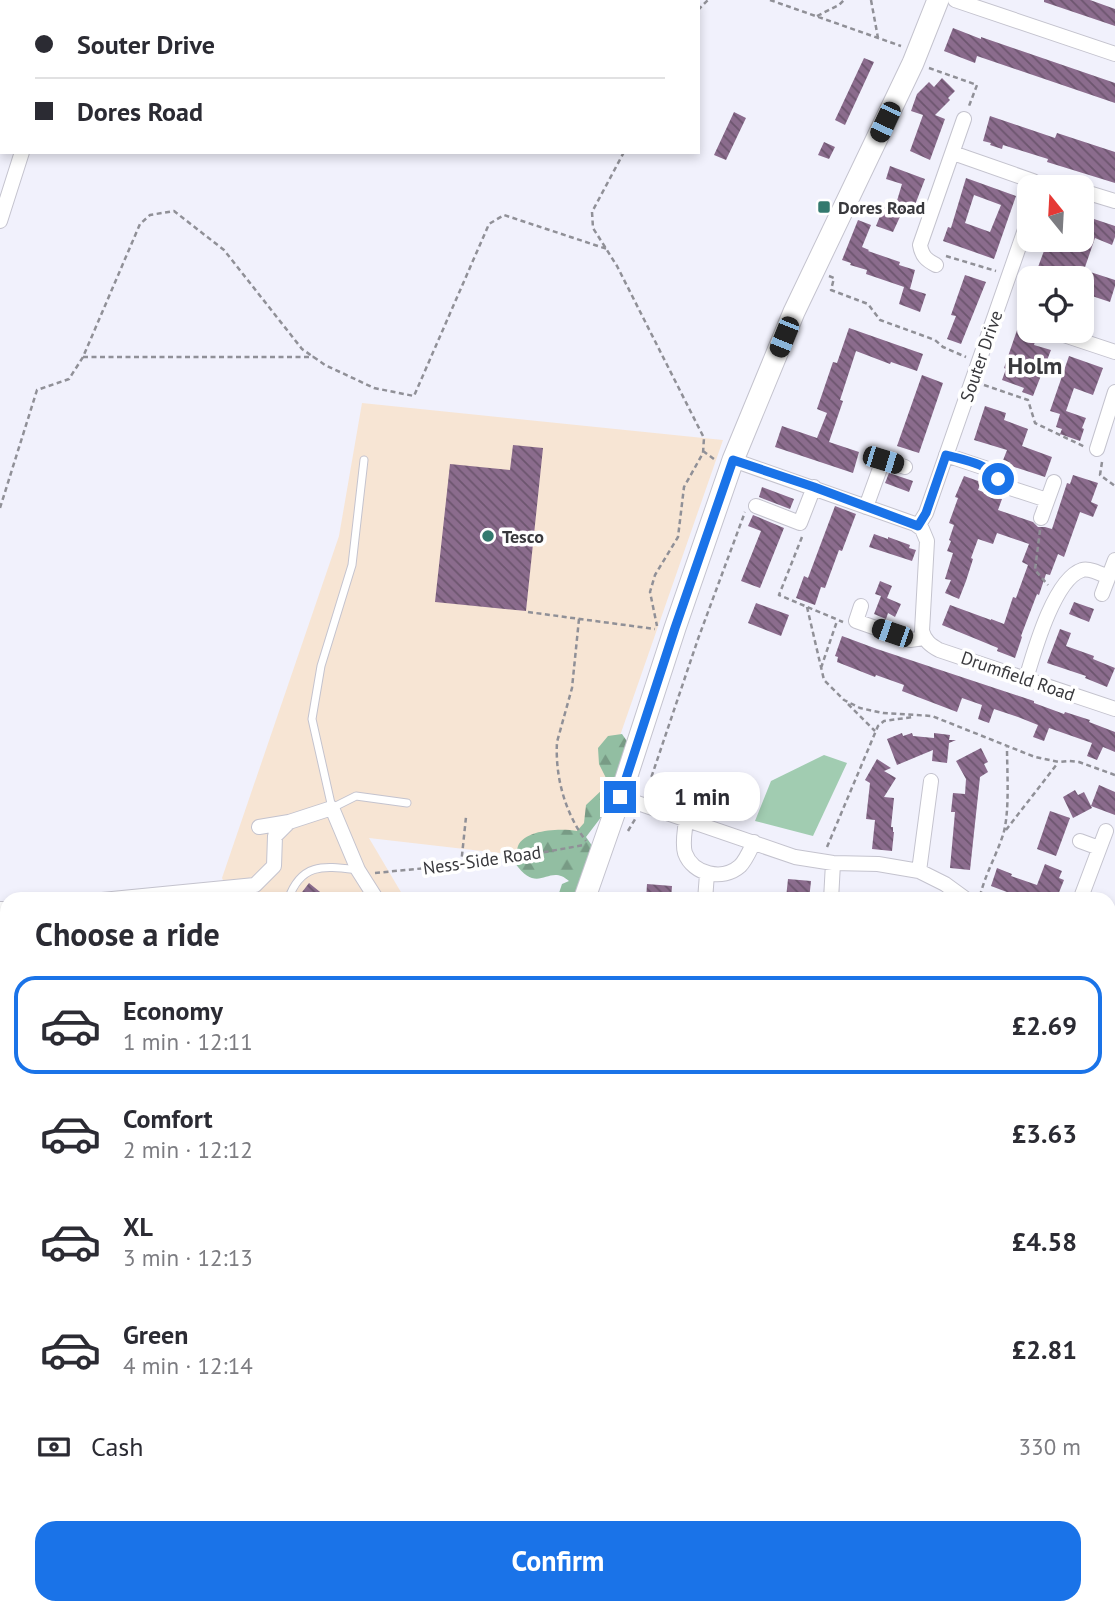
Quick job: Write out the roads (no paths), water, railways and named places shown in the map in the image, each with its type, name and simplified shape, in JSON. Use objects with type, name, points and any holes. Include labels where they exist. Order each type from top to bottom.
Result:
[{"type":"main road","points":[[587,892],[733,460],[814,268],[915,58],[953,0]]},
{"type":"street","points":[[953,0],[1115,54]]},
{"type":"street","points":[[936,265],[922,254],[919,245],[964,119]]},
{"type":"street","points":[[953,153],[1017,175]]},
{"type":"street","points":[[0,220],[21,154]]},
{"type":"street","points":[[1094,195],[1115,201]]},
{"type":"street","name":"Souter Drive","points":[[918,526],[926,513],[1017,252]]},
{"type":"street","points":[[1089,343],[1115,352]]},
{"type":"street","points":[[1097,449],[1110,422],[1115,391]]},
{"type":"street","points":[[946,455],[991,470],[1007,487],[1047,500]]},
{"type":"street","points":[[733,460],[918,526],[927,541],[922,622],[924,638]]},
{"type":"street","points":[[866,507],[883,460],[905,467]]},
{"type":"street","points":[[1041,518],[1054,482]]},
{"type":"street","points":[[751,508],[800,523],[814,487]]},
{"type":"street","points":[[1102,594],[1115,560]]},
{"type":"street","points":[[1026,679],[1049,611],[1064,586],[1081,571],[1089,570],[1108,576]]},
{"type":"street","name":"Drumfield Road","points":[[860,606],[856,621],[910,640],[924,638],[939,650],[1115,709]]},
{"type":"street","points":[[919,872],[931,781]]},
{"type":"street","points":[[912,796],[929,798]]},
{"type":"street","points":[[620,797],[795,857],[834,863],[877,864],[919,872],[956,892]]},
{"type":"street","points":[[258,827],[289,822],[332,808],[360,874],[372,892]]},
{"type":"street","points":[[686,820],[685,852],[691,864],[707,874],[730,872],[740,865],[754,842]]},
{"type":"street","points":[[184,892],[255,885],[274,866],[275,836],[289,822]]},
{"type":"street","points":[[1083,892],[1106,831]]},
{"type":"street","points":[[1080,841],[1099,848]]},
{"type":"street","points":[[832,892],[834,863]]},
{"type":"street","points":[[706,892],[707,874]]},
{"type":"lane","points":[[364,460],[352,565],[321,666],[312,719],[332,808],[356,796],[407,803]]},
{"type":"lane","points":[[290,892],[303,874],[310,870],[334,868],[360,874]]},
{"type":"place","name":"Dores Road","points":[[824,207]]},
{"type":"place","name":"Tesco","points":[[488,536]]},
{"type":"district","name":"Holm","points":[[1035,365]]}]
